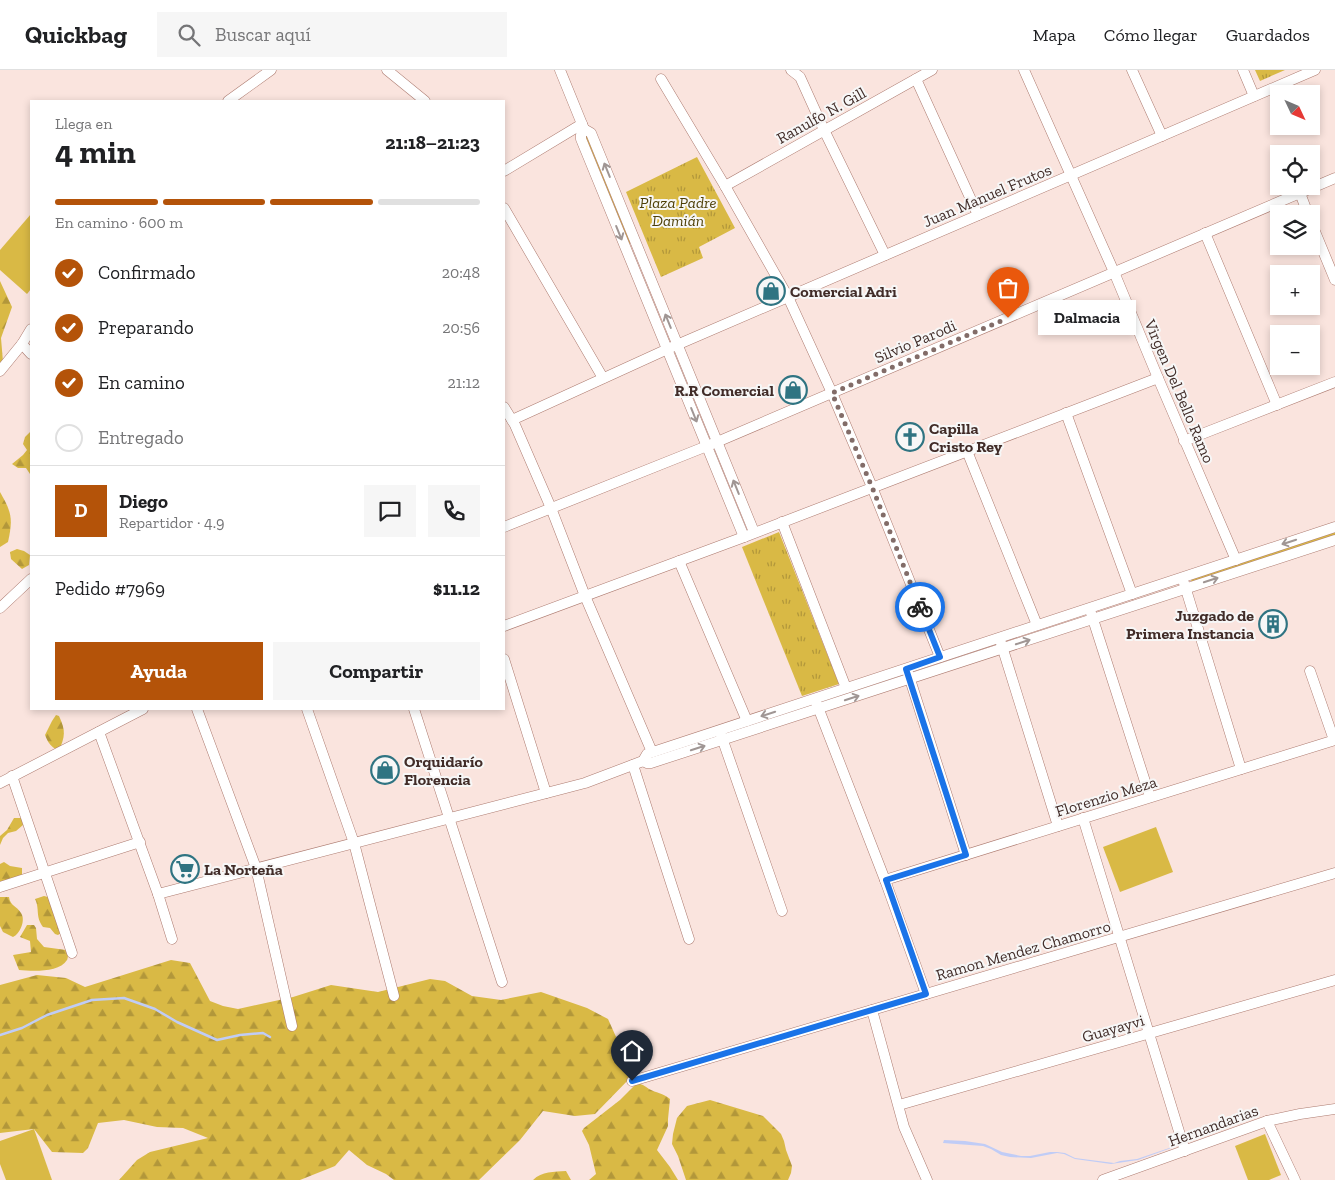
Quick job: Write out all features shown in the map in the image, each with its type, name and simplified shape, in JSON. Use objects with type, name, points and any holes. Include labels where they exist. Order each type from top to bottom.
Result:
[{"type":"street","points":[[232,100],[271,70]]},
{"type":"street","points":[[388,70],[424,100]]},
{"type":"street","points":[[560,70],[583,127],[592,133],[638,246],[707,446],[744,536]]},
{"type":"street","points":[[791,70],[800,77],[885,255]]},
{"type":"street","name":"Ranulfo N. Gill","points":[[725,186],[932,70]]},
{"type":"street","name":"Virgen Del Bello Ramo","points":[[1024,70],[1114,272],[1236,560]]},
{"type":"street","points":[[1132,70],[1162,136]]},
{"type":"street","points":[[1243,70],[1254,96]]},
{"type":"street","name":"Juan Manuel Frutos","points":[[507,414],[603,378],[1314,70]]},
{"type":"street","points":[[916,79],[978,215]]},
{"type":"street","points":[[661,80],[725,186],[788,297],[872,487],[940,657]]},
{"type":"street","points":[[505,168],[583,127]]},
{"type":"street","points":[[583,127],[580,135],[581,139],[627,251],[717,442],[754,532]]},
{"type":"street","name":"Silvio Parodi","points":[[1320,184],[1335,178]]},
{"type":"street","name":"Silvio Parodi","points":[[505,527],[717,442],[1295,195]]},
{"type":"street","points":[[505,210],[603,378]]},
{"type":"street","points":[[1206,233],[1278,405]]},
{"type":"street","points":[[1320,244],[1335,280]]},
{"type":"street","points":[[627,251],[638,246]]},
{"type":"street","points":[[0,371],[22,344],[30,330]]},
{"type":"street","points":[[22,344],[30,353]]},
{"type":"street","points":[[505,626],[1158,378]]},
{"type":"street","points":[[1184,441],[1335,382]]},
{"type":"street","points":[[507,414],[550,508],[652,752]]},
{"type":"street","points":[[1066,414],[1132,594]]},
{"type":"street","points":[[967,451],[1037,625]]},
{"type":"street","points":[[782,522],[846,688]]},
{"type":"street","points":[[158,894],[585,783],[638,763],[651,763],[721,735],[908,674],[940,657],[1335,527]]},
{"type":"street","points":[[638,763],[647,754],[652,752],[721,735],[747,721],[816,704],[846,688],[908,674],[1003,648],[1335,540]]},
{"type":"street","points":[[679,561],[747,721]]},
{"type":"street","points":[[1183,578],[1241,769]]},
{"type":"street","points":[[0,608],[30,581]]},
{"type":"street","points":[[1090,608],[1150,798]]},
{"type":"street","points":[[1000,638],[1058,826]]},
{"type":"street","points":[[505,662],[546,793]]},
{"type":"street","points":[[1310,671],[1335,740]]},
{"type":"street","points":[[908,674],[966,855]]},
{"type":"street","points":[[816,704],[886,880],[926,994]]},
{"type":"street","points":[[0,783],[140,710]]},
{"type":"street","points":[[197,710],[256,868],[292,1026]]},
{"type":"street","points":[[307,710],[354,843],[394,996]]},
{"type":"street","points":[[414,710],[502,982]]},
{"type":"street","points":[[99,732],[140,842],[172,939]]},
{"type":"street","points":[[721,735],[782,911]]},
{"type":"street","name":"Florenzio Meza","points":[[886,880],[1335,740]]},
{"type":"street","points":[[638,763],[689,939]]},
{"type":"street","points":[[12,776],[72,952]]},
{"type":"street","points":[[1083,818],[1185,1151]]},
{"type":"street","points":[[0,887],[140,842]]},
{"type":"street","name":"Ramon Mendez Chamorro","points":[[632,1081],[1335,873]]},
{"type":"street","name":"Guayayvi","points":[[898,1106],[1335,980]]},
{"type":"street","points":[[872,1010],[904,1127],[927,1180]]},
{"type":"street","name":"Hernandarias","points":[[1103,1180],[1268,1121],[1335,1109]]},
{"type":"street","points":[[1268,1121],[1295,1180]]},
{"type":"green space","points":[[1255,70],[1285,70],[1260,81]]},
{"type":"green space","points":[[587,135],[631,243],[628,244],[585,136]]},
{"type":"green space","name":"Plaza Padre Damián","points":[[697,157],[735,228],[699,247],[703,258],[661,277],[626,192]]},
{"type":"green space","points":[[30,215],[30,290],[27,294],[0,270],[0,250]]},
{"type":"green space","points":[[0,281],[12,307],[1,338],[3,362],[0,369]]},
{"type":"green space","points":[[30,432],[30,474],[26,468],[18,468],[12,464],[27,450],[23,444],[25,437]]},
{"type":"green space","points":[[0,492],[9,511],[11,527],[8,542],[0,547]]},
{"type":"green space","points":[[779,532],[839,684],[802,696],[742,547]]},
{"type":"green space","points":[[1335,532],[1335,535],[1193,582],[1191,581],[1192,579]]},
{"type":"green space","points":[[17,549],[30,555],[29,565],[22,569],[11,559],[10,552]]},
{"type":"green space","points":[[56,715],[59,716],[64,730],[59,751],[50,744],[45,735]]},
{"type":"green space","points":[[14,818],[22,818],[23,825],[16,831],[8,833],[0,845],[0,836],[7,830]]},
{"type":"green space","points":[[1156,827],[1173,872],[1120,892],[1103,847]]},
{"type":"green space","points":[[4,862],[10,866],[22,868],[22,876],[0,890],[0,864]]},
{"type":"green space","points":[[44,896],[50,900],[61,933],[58,935],[50,928],[43,927],[39,919],[35,899]]},
{"type":"green space","points":[[0,897],[9,897],[23,919],[22,926],[13,937],[3,932],[0,926]]},
{"type":"green space","points":[[27,925],[34,925],[37,939],[44,947],[66,950],[68,952],[67,959],[63,964],[45,970],[19,970],[13,955],[31,952],[30,941],[20,937]]},
{"type":"green space","points":[[171,960],[190,963],[210,1001],[238,1009],[293,997],[331,985],[378,992],[430,979],[445,981],[472,996],[501,1000],[541,992],[587,1008],[608,1019],[621,1048],[633,1063],[632,1076],[595,1114],[575,1116],[543,1111],[520,1140],[479,1180],[394,1180],[367,1165],[349,1150],[335,1166],[300,1180],[119,1180],[137,1160],[150,1152],[208,1138],[183,1128],[157,1127],[124,1120],[98,1123],[88,1148],[83,1153],[52,1152],[34,1129],[0,1133],[0,985],[37,975],[66,978],[85,987]]},
{"type":"green space","points":[[637,1083],[670,1099],[668,1126],[657,1150],[678,1180],[589,1180],[596,1174],[589,1145],[582,1131],[620,1100]]},
{"type":"green space","points":[[710,1100],[763,1116],[781,1134],[792,1166],[788,1180],[686,1180],[672,1144],[677,1118],[687,1106]]},
{"type":"green space","points":[[34,1129],[52,1180],[6,1180],[0,1164],[0,1141]]},
{"type":"green space","points":[[1265,1134],[1281,1175],[1269,1180],[1248,1180],[1235,1146]]},
{"type":"green space","points":[[566,1171],[571,1180],[533,1180],[544,1173]]},
{"type":"water","points":[[944,1140],[985,1144],[1002,1152],[1021,1156],[1057,1152],[1065,1153],[1075,1158],[1114,1163],[1137,1159],[1175,1146],[1138,1160],[1111,1164],[1075,1159],[1057,1153],[1031,1158],[1010,1157],[1001,1155],[983,1146],[943,1143]]},
{"type":"waterway","points":[[0,1035],[22,1028],[47,1015],[92,1000],[124,998],[155,1009],[177,1022],[217,1040],[263,1033],[270,1037]]},
{"type":"way so far","points":[[920,607],[832,393],[1008,318]]},
{"type":"place","name":"Comercial Adri","points":[[771,291]]},
{"type":"place","name":"Dalmacia","points":[[1008,318]]},
{"type":"place","name":"R.R Comercial","points":[[793,390]]},
{"type":"place","name":"Capilla Cristo Rey","points":[[910,437]]},
{"type":"place","name":"Juzgado de Primera Instancia","points":[[1273,624]]},
{"type":"place","name":"Orquidarío Florencia","points":[[385,770]]},
{"type":"place","name":"La Norteña","points":[[185,869]]},
{"type":"route","points":[[632,1081],[926,994],[886,880],[966,855],[906,669],[940,657],[920,607]]}]
